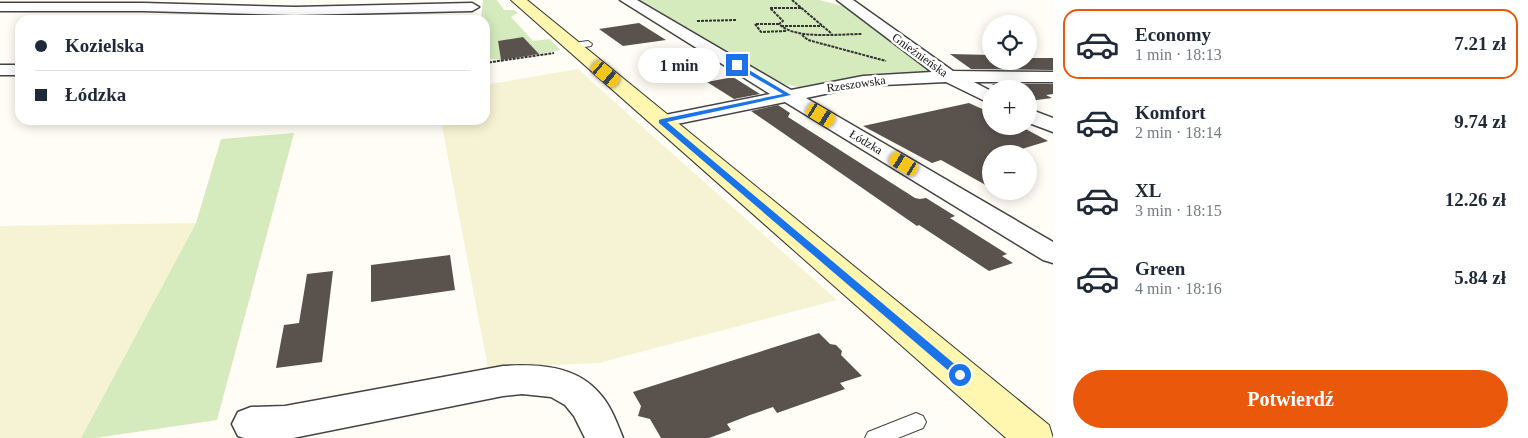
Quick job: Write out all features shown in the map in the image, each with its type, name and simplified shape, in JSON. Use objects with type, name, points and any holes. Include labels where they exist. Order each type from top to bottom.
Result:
[{"type":"street","points":[[518,0],[580,47],[662,121],[1035,438]]},
{"type":"street","name":"Łódzka","points":[[627,0],[1053,254]]},
{"type":"street","name":"Gnieźnieńska","points":[[830,0],[848,3],[948,76],[982,93]]},
{"type":"street","points":[[131,15],[148,3]]},
{"type":"street","points":[[0,7],[148,3],[295,11],[472,9]]},
{"type":"street","points":[[0,70],[15,70]]},
{"type":"street","name":"Rzeszowska","points":[[662,121],[863,81],[948,76],[1053,77]]},
{"type":"street","points":[[1037,119],[1053,126]]},
{"type":"street","points":[[251,424],[285,423],[503,381],[528,379],[553,381],[567,387],[580,397],[591,409],[604,438]]},
{"type":"lane","points":[[875,438],[916,422]]},
{"type":"path","points":[[792,0],[833,34]]},
{"type":"path","points":[[780,25],[783,21],[770,8],[801,8]]},
{"type":"path","points":[[702,20],[736,20]]},
{"type":"path","points":[[823,26],[755,24],[761,32],[890,34]]},
{"type":"path","points":[[780,25],[786,31]]},
{"type":"path","points":[[801,34],[808,40],[902,65],[931,64]]},
{"type":"path","points":[[490,62],[580,47]]},
{"type":"shaded area","points":[[578,69],[837,300],[599,363],[488,368],[442,125],[490,125],[490,84]]},
{"type":"shaded area","points":[[196,223],[81,438],[0,438],[0,226]]},
{"type":"green space","points":[[483,0],[497,0],[504,10],[514,10],[518,13],[511,17],[533,41],[550,39],[560,50],[539,54],[523,37],[498,41],[501,60],[490,59],[490,15],[482,15]]},
{"type":"green space","points":[[635,0],[819,0],[847,7],[931,68],[932,72],[858,78],[799,87],[777,83]]},
{"type":"green space","points":[[294,133],[217,420],[95,438],[81,438],[196,223],[221,139]]},
{"type":"building","points":[[639,23],[666,40],[623,46],[599,29]]},
{"type":"building","points":[[523,37],[539,54],[501,60],[498,41]]},
{"type":"building","points":[[950,54],[982,55],[982,69],[971,69]]},
{"type":"building","points":[[1037,58],[1053,58],[1053,70],[1037,70]]},
{"type":"building","points":[[733,77],[760,94],[734,99],[707,82]]},
{"type":"building","points":[[1037,84],[1053,84],[1053,94],[1046,95],[1052,98],[1037,100]]},
{"type":"building","points":[[969,103],[982,109],[982,135],[1037,135],[1048,141],[1035,145],[982,145],[982,183],[941,160],[932,163],[863,126]]},
{"type":"building","points":[[778,105],[790,113],[788,117],[915,198],[926,198],[955,216],[950,218],[1007,254],[1002,256],[1013,263],[989,271],[919,225],[917,226],[751,111]]},
{"type":"building","points":[[450,255],[455,290],[371,302],[371,265]]},
{"type":"building","points":[[333,271],[322,362],[276,368],[284,325],[299,323],[307,274]]},
{"type":"building","points":[[819,333],[830,344],[836,345],[842,351],[841,355],[862,376],[840,383],[845,389],[777,413],[773,407],[750,415],[727,424],[731,430],[709,438],[661,438],[650,419],[638,416],[641,406],[633,392]]},
{"type":"route","points":[[737,65],[788,95],[662,121],[960,375]]}]
